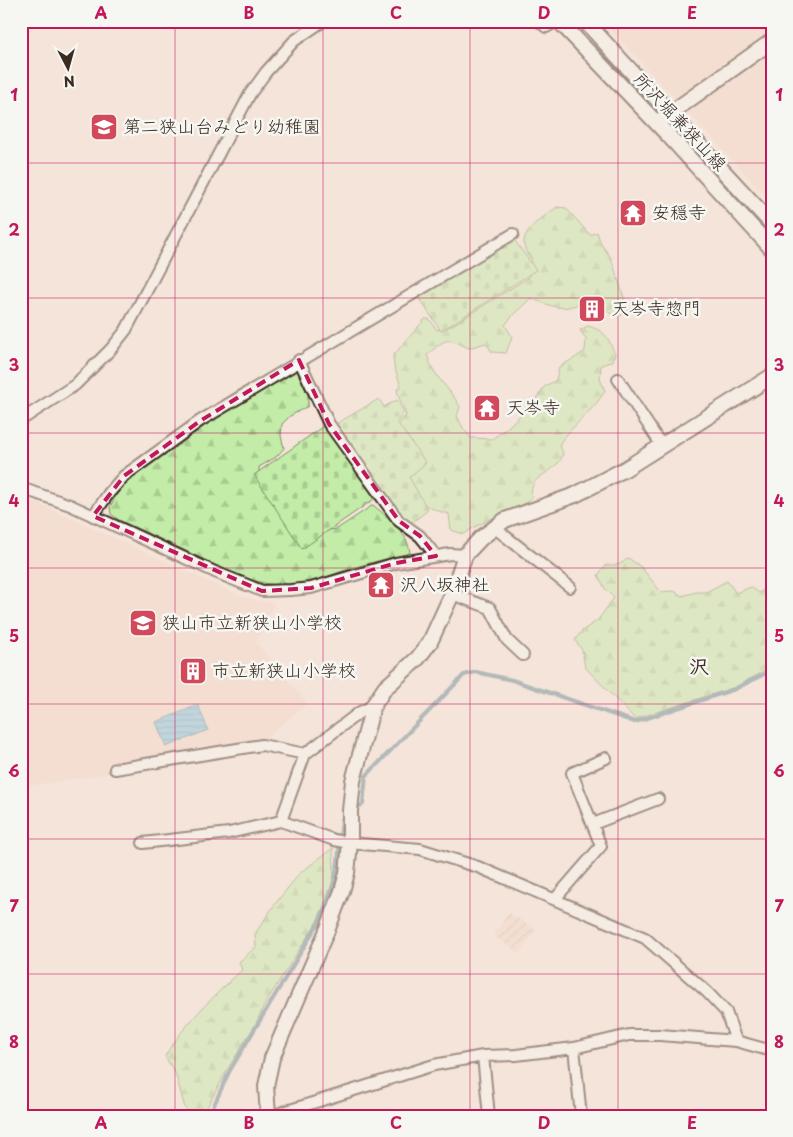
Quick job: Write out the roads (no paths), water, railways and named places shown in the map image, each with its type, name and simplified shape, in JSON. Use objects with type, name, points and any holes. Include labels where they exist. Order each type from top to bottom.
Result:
[{"type":"street","points":[[21,420],[75,384],[111,349],[126,330],[250,94],[266,72],[294,41],[323,21]]},
{"type":"street","points":[[539,21],[546,27],[558,21]]},
{"type":"street","name":"所沢堀兼狭山線","points":[[558,21],[657,123],[772,249]]},
{"type":"street","name":"所沢堀兼狭山線","points":[[585,21],[669,114],[770,218]]},
{"type":"street","points":[[657,123],[772,41]]},
{"type":"street","points":[[93,516],[124,476],[200,421],[299,360],[513,234]]},
{"type":"street","points":[[299,360],[329,424],[399,520],[420,536],[436,556]]},
{"type":"street","points":[[772,376],[662,446],[601,482],[575,495],[505,520],[481,538],[465,554],[452,594],[430,642],[418,658],[385,688],[373,706],[350,798],[350,843],[347,873],[342,891],[272,1058],[266,1086],[269,1116],[434,1065],[483,1056],[516,1055],[574,1048],[629,1035],[660,1035],[736,1041],[772,1051]]},
{"type":"street","points":[[618,379],[662,446]]},
{"type":"street","points":[[21,488],[70,505],[215,572],[262,591],[311,588],[396,563],[436,556],[465,554]]},
{"type":"street","points":[[495,528],[570,588]]},
{"type":"street","points":[[452,594],[490,608],[507,640],[522,655]]},
{"type":"street","points":[[281,821],[305,754],[360,712],[373,706]]},
{"type":"street","points":[[115,769],[262,745],[305,754]]},
{"type":"street","points":[[556,899],[601,846],[572,773],[606,758]]},
{"type":"street","points":[[593,824],[658,799]]},
{"type":"street","points":[[143,843],[229,833],[281,821],[334,840],[420,849],[478,867],[645,938],[707,992],[726,1012],[736,1041]]},
{"type":"street","points":[[574,1048],[581,1116]]},
{"type":"street","points":[[483,1056],[489,1116]]},
{"type":"water","points":[[198,705],[208,730],[166,747],[156,722]]},
{"type":"waterway","points":[[358,807],[363,804],[366,776],[464,675],[476,672],[512,680],[635,722],[735,689],[772,670]]},
{"type":"waterway","points":[[340,838],[342,820],[345,817]]},
{"type":"waterway","points":[[209,1116],[229,1072],[317,925],[332,888],[337,869],[339,849]]},
{"type":"place","name":"第二狭山台みどり幼稚園","points":[[104,127]]},
{"type":"place","name":"安穏寺","points":[[633,213]]},
{"type":"place","name":"天岑寺惣門","points":[[592,309]]},
{"type":"place","name":"天岑寺","points":[[487,408]]},
{"type":"place","name":"沢八坂神社","points":[[381,585]]},
{"type":"place","name":"狭山市立新狭山小学校","points":[[143,623]]},
{"type":"place","name":"市立新狭山小学校","points":[[193,671]]},
{"type":"district","name":"沢","points":[[699,667]]}]
